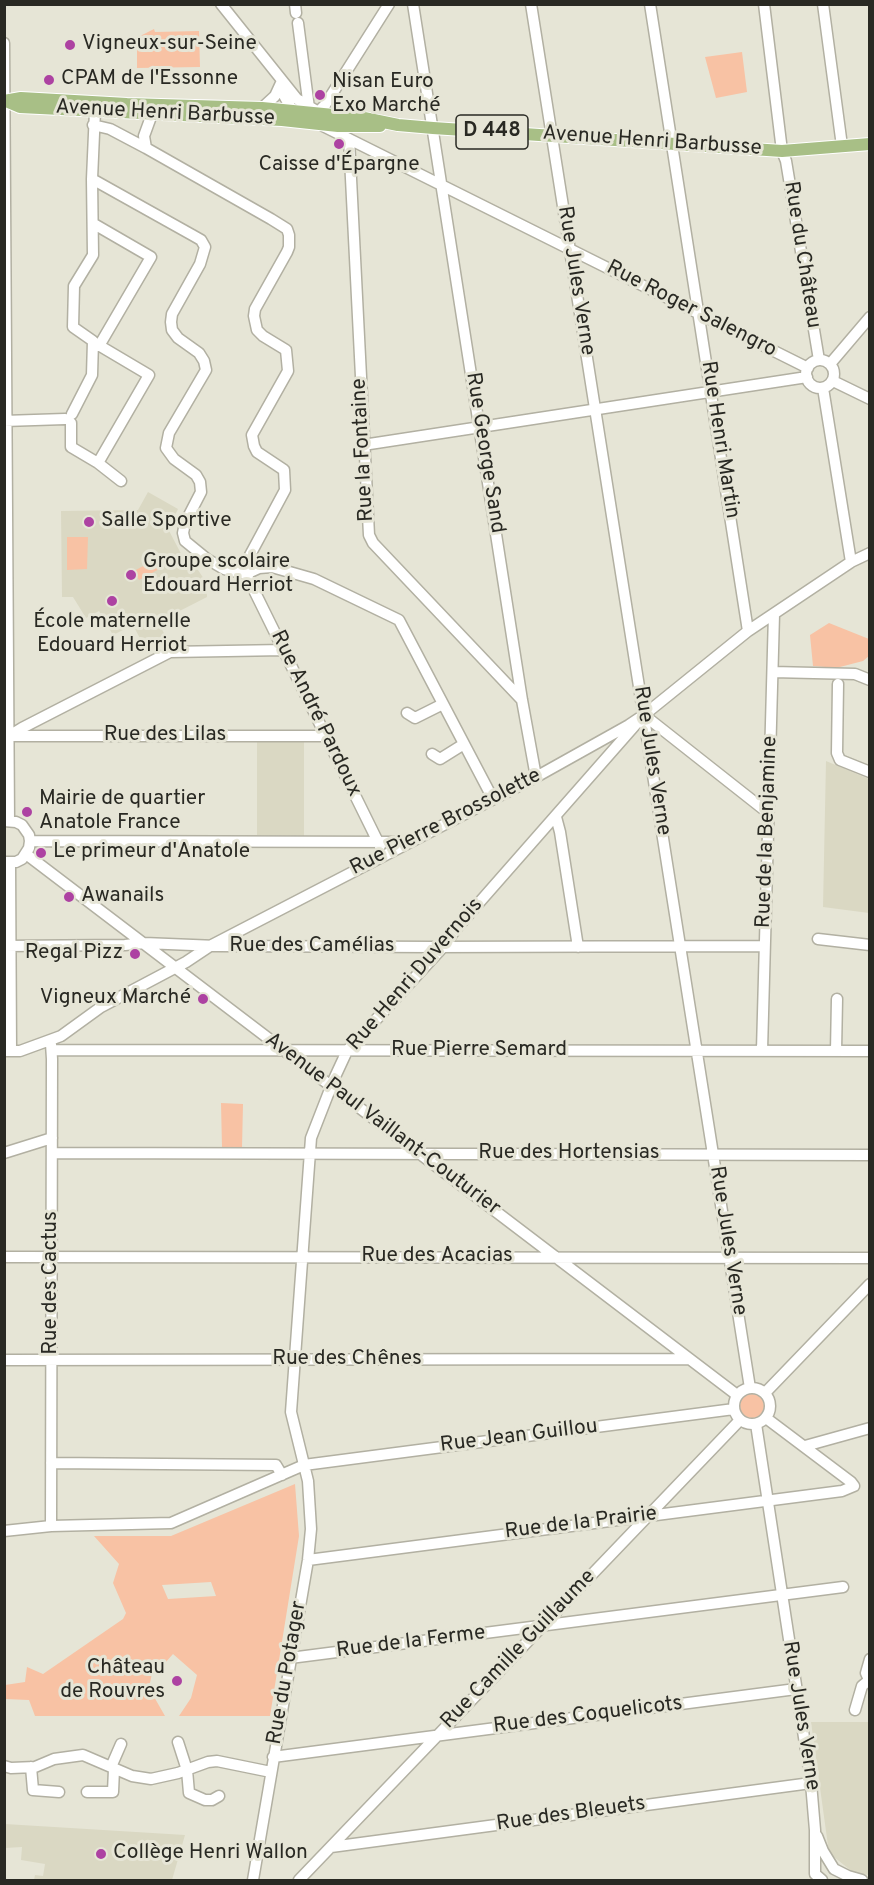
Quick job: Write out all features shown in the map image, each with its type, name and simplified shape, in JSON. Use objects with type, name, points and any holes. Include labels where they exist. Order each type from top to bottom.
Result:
[{"type":"main road","name":"Avenue Henri Barbusse","points":[[5,101],[21,98],[261,108],[294,105],[338,126],[398,125]]},
{"type":"main road","name":"Avenue Henri Barbusse","points":[[5,101],[20,106],[304,123],[316,115],[364,118],[398,125],[433,128],[782,151],[870,144]]},
{"type":"street","points":[[221,4],[281,84],[304,123]]},
{"type":"street","points":[[316,115],[389,4]]},
{"type":"street","name":"Rue George Sand","points":[[413,4],[536,777]]},
{"type":"street","name":"Rue Jules Verne","points":[[531,4],[750,1388]]},
{"type":"street","name":"Rue Henri Martin","points":[[650,4],[748,631]]},
{"type":"street","name":"Rue du Château","points":[[764,4],[782,151],[786,161],[819,360]]},
{"type":"street","points":[[823,4],[842,146]]},
{"type":"street","points":[[296,14],[316,115]]},
{"type":"street","points":[[4,43],[7,821],[16,822],[26,829],[30,841],[26,854],[16,862],[7,862],[7,1053]]},
{"type":"street","points":[[261,108],[272,99],[281,84]]},
{"type":"street","points":[[247,118],[278,115],[294,105]]},
{"type":"street","points":[[95,111],[92,178],[93,255],[74,285],[73,327],[149,375],[98,463]]},
{"type":"street","points":[[146,148],[144,136],[152,114]]},
{"type":"street","name":"Rue Roger Salengro","points":[[316,115],[349,139],[700,314],[807,373]]},
{"type":"street","points":[[93,125],[110,129],[146,148],[287,229],[289,235],[287,252],[255,309],[254,316],[257,330],[286,350],[288,371],[252,435],[257,452],[284,470],[285,490],[249,556],[246,574]]},
{"type":"street","name":"Rue Roger Salengro","points":[[338,126],[349,139]]},
{"type":"street","points":[[349,139],[357,127]]},
{"type":"street","name":"Rue la Fontaine","points":[[349,139],[369,536],[373,543],[522,700]]},
{"type":"street","points":[[92,178],[201,240],[205,247],[201,264],[172,314],[171,322],[172,330],[178,338],[199,353],[204,360],[206,370],[169,433],[166,448],[174,459],[196,475],[200,482],[201,492],[185,523],[183,533],[185,541],[207,559],[224,568],[246,574],[259,567],[272,567],[304,576],[344,592],[399,620],[493,799]]},
{"type":"street","points":[[94,224],[151,257],[96,343],[92,375],[69,419],[72,447],[121,481]]},
{"type":"street","points":[[830,364],[870,317]]},
{"type":"street","points":[[850,562],[828,384],[834,372],[830,364],[819,360],[810,364],[807,373],[815,387],[828,384],[870,399]]},
{"type":"street","points":[[363,446],[712,391],[807,373]]},
{"type":"street","points":[[6,421],[69,419]]},
{"type":"street","name":"Rue Pierre Brossolette","points":[[7,1053],[51,1045],[101,1007],[210,946],[536,777],[602,740],[644,715],[748,631],[850,562],[870,553]]},
{"type":"street","name":"Rue André Pardoux","points":[[246,574],[384,854]]},
{"type":"street","name":"Rue de la Benjamine","points":[[762,1050],[774,614]]},
{"type":"street","points":[[7,736],[170,651],[284,650]]},
{"type":"street","points":[[773,672],[855,674],[870,680]]},
{"type":"street","points":[[838,684],[837,753],[840,760],[870,772]]},
{"type":"street","points":[[407,713],[415,718],[443,704]]},
{"type":"street","points":[[644,715],[767,812]]},
{"type":"street","name":"Rue Henri Duvernois","points":[[304,1465],[291,1412],[309,1154],[311,1138],[331,1086],[347,1051],[442,947],[644,715]]},
{"type":"street","points":[[30,736],[28,730],[31,723]]},
{"type":"street","name":"Rue des Lilas","points":[[7,736],[326,736]]},
{"type":"street","points":[[602,740],[610,743],[612,752]]},
{"type":"street","points":[[432,754],[440,759],[464,744]]},
{"type":"street","points":[[556,817],[578,947]]},
{"type":"street","points":[[30,841],[408,842]]},
{"type":"street","name":"Avenue Paul Vaillant-Couturier","points":[[26,854],[737,1395]]},
{"type":"street","points":[[232,934],[236,943],[257,946]]},
{"type":"street","points":[[818,939],[870,945]]},
{"type":"street","name":"Rue des Camélias","points":[[8,946],[144,943],[210,946],[764,946]]},
{"type":"street","points":[[836,1051],[837,999]]},
{"type":"street","name":"Rue Pierre Semard","points":[[51,1045],[347,1051],[870,1051]]},
{"type":"street","name":"Rue des Cactus","points":[[51,1045],[51,1526]]},
{"type":"street","points":[[4,1153],[52,1138]]},
{"type":"street","name":"Rue des Hortensias","points":[[52,1153],[870,1155]]},
{"type":"street","name":"Rue des Acacias","points":[[4,1257],[870,1258]]},
{"type":"street","points":[[765,1393],[870,1284]]},
{"type":"street","name":"Rue des Chênes","points":[[4,1360],[689,1359]]},
{"type":"street","points":[[750,1388],[765,1393],[771,1408],[766,1418],[756,1424],[744,1423],[740,1420],[734,1409],[737,1395],[750,1388]]},
{"type":"street","name":"Rue Jean Guillou","points":[[4,1531],[51,1526],[171,1523],[304,1465],[734,1409]]},
{"type":"street","points":[[766,1418],[805,1446],[870,1428]]},
{"type":"street","name":"Rue Camille Guillaume","points":[[299,1881],[740,1420]]},
{"type":"street","name":"Rue Jules Verne","points":[[756,1424],[811,1783],[816,1878]]},
{"type":"street","name":"Rue de la Prairie","points":[[308,1560],[842,1491],[854,1486],[805,1446]]},
{"type":"street","points":[[51,1463],[276,1465],[282,1475]]},
{"type":"street","name":"Rue du Potager","points":[[253,1881],[308,1560],[310,1505],[304,1465]]},
{"type":"street","name":"Rue de la Ferme","points":[[291,1658],[843,1587]]},
{"type":"street","points":[[855,1710],[862,1686],[869,1682],[866,1673],[870,1659]]},
{"type":"street","name":"Rue des Coquelicots","points":[[273,1757],[796,1689]]},
{"type":"street","points":[[178,1742],[187,1770],[189,1793],[206,1800],[219,1796]]},
{"type":"street","points":[[87,1792],[113,1792],[112,1768],[121,1744]]},
{"type":"street","points":[[4,1766],[31,1767],[54,1759],[82,1755],[132,1776],[151,1779],[217,1761],[271,1772]]},
{"type":"street","points":[[31,1767],[29,1791],[58,1792]]},
{"type":"street","points":[[150,1792],[151,1779]]},
{"type":"street","name":"Rue des Bleuets","points":[[331,1847],[811,1783]]},
{"type":"street","name":"Rue Jules Verne","points":[[815,1830],[823,1851],[834,1869],[862,1881]]},
{"type":"shaded area","points":[[154,29],[155,32],[199,31],[200,67],[137,68],[137,36]]},
{"type":"shaded area","points":[[742,52],[747,92],[716,98],[705,57]]},
{"type":"shaded area","name":"Groupe scolaire Edouard Herriot","points":[[148,492],[178,509],[172,521],[166,525],[188,567],[194,564],[206,582],[207,597],[158,622],[166,637],[145,648],[133,625],[113,635],[99,611],[86,618],[73,597],[62,597],[61,511],[138,510]]},
{"type":"shaded area","points":[[67,537],[88,537],[87,569],[67,570]]},
{"type":"shaded area","points":[[158,558],[163,567],[139,580],[134,571]]},
{"type":"shaded area","points":[[829,623],[869,639],[869,656],[863,661],[836,668],[813,666],[810,635]]},
{"type":"shaded area","points":[[257,742],[304,742],[304,836],[257,835]]},
{"type":"shaded area","points":[[826,761],[869,779],[869,913],[823,907]]},
{"type":"shaded area","points":[[221,1103],[243,1104],[242,1148],[222,1148]]},
{"type":"shaded area","points":[[752,1394],[761,1397],[764,1406],[761,1415],[752,1418],[743,1415],[740,1406],[743,1397]]},
{"type":"shaded area","points":[[295,1484],[299,1536],[270,1716],[179,1716],[191,1698],[197,1675],[173,1654],[165,1663],[153,1668],[149,1688],[165,1716],[35,1716],[29,1700],[5,1699],[5,1685],[25,1682],[27,1667],[43,1674],[123,1619],[126,1613],[113,1583],[119,1564],[94,1536],[171,1536]],"holes":[[[211,1582],[216,1596],[168,1599],[162,1585]]]},
{"type":"shaded area","points":[[811,1722],[869,1722],[869,1875],[854,1873],[829,1853]]},
{"type":"shaded area","name":"Collège Henri Wallon","points":[[5,1824],[185,1835],[172,1880],[34,1880],[35,1875],[43,1876],[45,1864],[21,1860],[22,1847],[5,1848]]},
{"type":"place","name":"Vigneux-sur-Seine","points":[[70,45]]},
{"type":"place","name":"CPAM de l'Essonne","points":[[49,80]]},
{"type":"place","name":"Nisan Euro Exo Marché","points":[[320,95]]},
{"type":"place","name":"Caisse d'Épargne","points":[[339,144]]},
{"type":"place","name":"Salle Sportive","points":[[89,522]]},
{"type":"place","name":"Groupe scolaire Edouard Herriot","points":[[131,575]]},
{"type":"place","name":"École maternelle Edouard Herriot","points":[[112,601]]},
{"type":"place","name":"Mairie de quartier Anatole France","points":[[27,812]]},
{"type":"place","name":"Le primeur d'Anatole","points":[[41,853]]},
{"type":"place","name":"Awanails","points":[[69,897]]},
{"type":"place","name":"Regal Pizz","points":[[135,954]]},
{"type":"place","name":"Vigneux Marché","points":[[203,999]]},
{"type":"place","name":"Château de Rouvres","points":[[177,1681]]},
{"type":"place","name":"Collège Henri Wallon","points":[[101,1854]]}]
